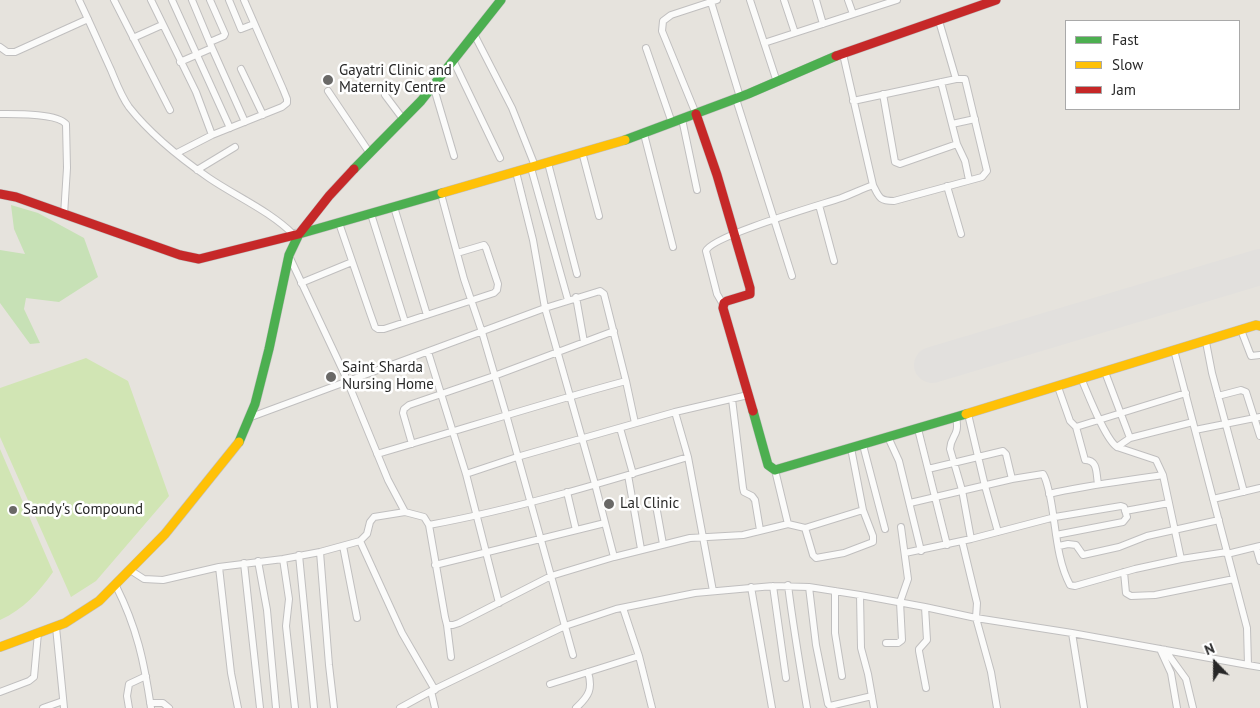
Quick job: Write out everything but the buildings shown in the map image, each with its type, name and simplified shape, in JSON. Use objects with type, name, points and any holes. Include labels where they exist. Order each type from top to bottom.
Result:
[{"type":"main road","points":[[0,647],[56,627],[99,601],[116,586],[165,534],[239,442],[251,417],[289,255],[297,235],[369,152],[433,86],[501,0]]},
{"type":"main road","points":[[0,194],[180,255],[199,259],[297,235],[644,134],[778,82],[843,54],[996,0]]},
{"type":"main road","points":[[696,114],[735,233],[750,288],[750,294],[746,297],[729,301],[724,306],[768,465],[775,470],[1058,387],[1081,378],[1206,342],[1256,325],[1260,326]]},
{"type":"street","points":[[79,0],[128,106],[176,154],[297,235]]},
{"type":"street","points":[[114,0],[170,110]]},
{"type":"street","points":[[151,0],[196,92],[212,135]]},
{"type":"street","points":[[172,0],[230,128]]},
{"type":"street","points":[[192,0],[245,122]]},
{"type":"street","points":[[180,62],[197,55],[225,34],[210,0]]},
{"type":"street","points":[[228,0],[241,29],[254,24]]},
{"type":"street","points":[[176,154],[212,135],[285,105],[287,99],[244,0]]},
{"type":"street","points":[[750,0],[778,82]]},
{"type":"street","points":[[784,0],[795,33]]},
{"type":"street","points":[[816,0],[824,24]]},
{"type":"street","points":[[848,0],[853,14]]},
{"type":"street","points":[[764,43],[824,24],[883,2],[897,0]]},
{"type":"street","points":[[696,114],[662,31],[663,21],[671,15],[714,1],[738,98],[792,276]]},
{"type":"street","points":[[0,47],[7,52],[15,52],[88,19]]},
{"type":"street","points":[[939,21],[956,79]]},
{"type":"street","points":[[133,38],[162,25]]},
{"type":"street","points":[[474,34],[512,108],[533,167],[568,300]]},
{"type":"street","points":[[646,48],[672,123]]},
{"type":"street","points":[[843,54],[853,101],[873,185],[879,197],[884,201],[894,201],[982,177],[987,171],[964,79],[940,82],[853,101]]},
{"type":"street","points":[[454,60],[500,158]]},
{"type":"street","points":[[241,69],[262,115]]},
{"type":"street","points":[[940,82],[957,144],[965,161],[968,180]]},
{"type":"street","points":[[433,86],[454,156]]},
{"type":"street","points":[[328,91],[369,152]]},
{"type":"street","points":[[883,94],[895,162],[900,164],[957,144]]},
{"type":"street","points":[[385,96],[403,119]]},
{"type":"street","points":[[0,114],[36,116],[61,120],[66,124],[64,215]]},
{"type":"street","points":[[952,124],[975,119]]},
{"type":"street","points":[[682,120],[697,190]]},
{"type":"street","points":[[644,134],[673,247]]},
{"type":"street","points":[[198,170],[235,147]]},
{"type":"street","points":[[582,152],[599,216]]},
{"type":"street","points":[[548,163],[577,274]]},
{"type":"street","points":[[516,172],[557,352],[614,557]]},
{"type":"street","points":[[724,306],[717,294],[706,248],[735,233],[819,206],[873,185]]},
{"type":"street","points":[[947,186],[960,234]]},
{"type":"street","points":[[441,194],[470,300],[482,332],[506,414],[573,655]]},
{"type":"street","points":[[819,206],[834,261]]},
{"type":"street","points":[[394,207],[427,315]]},
{"type":"street","points":[[370,214],[405,322]]},
{"type":"street","points":[[338,223],[375,327],[378,329],[384,329],[494,293],[498,290],[498,284],[484,245],[457,253]]},
{"type":"street","points":[[289,255],[347,381],[377,454],[405,512]]},
{"type":"street","points":[[301,283],[352,262]]},
{"type":"street","points":[[251,417],[576,297],[600,291],[604,294],[614,331],[635,423]]},
{"type":"street","points":[[576,297],[584,342]]},
{"type":"street","points":[[1241,330],[1249,354],[1253,357],[1260,355]]},
{"type":"street","points":[[412,444],[404,417],[404,409],[409,405],[494,376],[614,331]]},
{"type":"street","points":[[1206,342],[1233,457],[1244,492]]},
{"type":"street","points":[[1174,350],[1247,628],[1248,665]]},
{"type":"street","points":[[428,352],[466,474],[499,603]]},
{"type":"street","points":[[1105,372],[1130,438]]},
{"type":"street","points":[[1081,378],[1099,420],[1113,444],[1156,460],[1163,475],[1181,559]]},
{"type":"street","points":[[377,454],[454,432],[506,414],[626,381]]},
{"type":"street","points":[[1058,387],[1070,421],[1076,427],[1084,458],[1094,462],[1098,484]]},
{"type":"street","points":[[1218,396],[1241,390],[1246,392],[1257,418],[1260,436]]},
{"type":"street","points":[[1076,427],[1186,393]]},
{"type":"street","points":[[466,474],[517,457],[582,440],[635,423],[748,395]]},
{"type":"street","points":[[732,399],[743,488],[744,492],[755,500],[760,530]]},
{"type":"street","points":[[676,412],[688,457],[713,591]]},
{"type":"street","points":[[968,414],[998,532]]},
{"type":"street","points":[[956,417],[958,429],[950,444],[962,490],[971,539]]},
{"type":"street","points":[[1195,430],[1257,418]]},
{"type":"street","points":[[1117,447],[1130,438],[1193,422]]},
{"type":"street","points":[[620,428],[630,474],[642,549]]},
{"type":"street","points":[[918,429],[947,545]]},
{"type":"street","points":[[888,438],[899,461],[921,551]]},
{"type":"street","points":[[863,445],[885,529]]},
{"type":"street","points":[[805,528],[815,558],[844,553],[872,544],[874,541],[863,510],[852,448]]},
{"type":"street","points":[[928,469],[1004,452],[1012,478]]},
{"type":"street","points":[[429,525],[477,516],[531,502],[688,457]]},
{"type":"street","points":[[775,470],[788,524]]},
{"type":"street","points":[[910,502],[985,486],[1012,478],[1042,474],[1049,494],[1056,535],[1068,584],[1072,586],[1181,559],[1258,547],[1260,561]]},
{"type":"street","points":[[1049,494],[1098,484],[1163,475]]},
{"type":"street","points":[[1213,499],[1260,488]]},
{"type":"street","points":[[567,492],[576,530]]},
{"type":"street","points":[[655,500],[662,544]]},
{"type":"street","points":[[1125,510],[1169,503]]},
{"type":"street","points":[[905,553],[947,545],[1054,517],[1121,506],[1125,510],[1127,519],[1123,522],[1056,535]]},
{"type":"street","points":[[447,625],[453,626],[551,576],[642,549],[704,536],[743,535],[788,524],[805,528],[863,510]]},
{"type":"street","points":[[130,570],[144,580],[153,581],[244,562],[320,552],[360,541],[367,534],[370,522],[374,517],[405,512],[424,517],[429,525],[451,657]]},
{"type":"street","points":[[1059,546],[1076,545],[1083,555],[1119,547],[1147,536],[1219,520]]},
{"type":"street","points":[[435,565],[605,523]]},
{"type":"street","points":[[886,644],[901,642],[900,602],[908,579],[900,527]]},
{"type":"street","points":[[360,541],[402,633],[433,691],[435,708]]},
{"type":"street","points":[[962,541],[977,603],[976,618],[989,662],[997,708]]},
{"type":"street","points":[[344,546],[357,618]]},
{"type":"street","points":[[320,552],[334,708]]},
{"type":"street","points":[[299,555],[314,708]]},
{"type":"street","points":[[283,558],[289,599],[286,626],[295,708]]},
{"type":"street","points":[[258,561],[267,610],[276,708]]},
{"type":"street","points":[[244,562],[260,708]]},
{"type":"street","points":[[219,567],[231,672],[238,708]]},
{"type":"street","points":[[1124,572],[1126,593],[1131,596],[1155,595],[1234,579]]},
{"type":"street","points":[[400,708],[565,626],[623,608],[695,592],[788,585],[860,595],[976,618],[1072,633],[1260,667]]},
{"type":"street","points":[[788,585],[792,626],[807,708]]},
{"type":"street","points":[[116,586],[139,644],[150,706],[163,703],[169,708]]},
{"type":"street","points":[[773,586],[786,678]]},
{"type":"street","points":[[751,587],[772,708]]},
{"type":"street","points":[[809,587],[816,645],[828,704],[830,706],[872,696]]},
{"type":"street","points":[[835,591],[834,612],[842,676]]},
{"type":"street","points":[[860,595],[861,648],[874,708]]},
{"type":"street","points":[[925,607],[927,640],[919,651],[926,688]]},
{"type":"street","points":[[623,608],[639,656],[652,708]]},
{"type":"street","points":[[43,708],[64,704],[56,627]]},
{"type":"street","points":[[0,692],[29,681],[34,676],[38,633]]},
{"type":"street","points":[[1072,633],[1084,708]]},
{"type":"street","points":[[1162,649],[1171,673],[1177,708]]},
{"type":"street","points":[[1162,649],[1186,678],[1193,708]]},
{"type":"street","points":[[550,684],[639,656]]},
{"type":"street","points":[[576,708],[591,688],[588,672]]},
{"type":"street","points":[[129,708],[127,696],[129,684],[146,676]]},
{"type":"green space","points":[[11,205],[38,213],[84,238],[98,277],[59,302],[26,298],[24,309],[40,343],[30,344],[0,303],[0,250],[25,254],[14,229]]},
{"type":"green space","points":[[86,358],[128,381],[169,496],[96,581],[71,597],[0,437],[0,388]]},
{"type":"green space","name":"Sandy's Compound","points":[[0,449],[53,572],[30,600],[9,616],[0,620]]},
{"type":"runway","points":[[932,365],[1260,267]]},
{"type":"traffic: fast","points":[[354,169],[421,101],[501,0]]},
{"type":"traffic: fast","points":[[625,140],[748,94],[836,56]]},
{"type":"traffic: fast","points":[[239,442],[255,404],[289,255],[299,234],[442,193]]},
{"type":"traffic: fast","points":[[753,411],[768,465],[775,470],[966,414]]},
{"type":"traffic: slow","points":[[442,193],[625,140]]},
{"type":"traffic: slow","points":[[966,414],[1256,325],[1260,326]]},
{"type":"traffic: slow","points":[[0,647],[65,623],[99,601],[165,534],[239,442]]},
{"type":"traffic: jam","points":[[836,56],[996,0]]},
{"type":"traffic: jam","points":[[696,114],[717,175],[750,288],[750,294],[727,301],[724,303],[723,308],[753,411]]},
{"type":"traffic: jam","points":[[0,194],[16,197],[180,255],[199,259],[299,234],[329,196],[354,169]]},
{"type":"place","name":"Gayatri Clinic and Maternity Centre","points":[[328,80]]},
{"type":"place","name":"Saint Sharda Nursing Home","points":[[331,377]]},
{"type":"place","name":"Lal Clinic","points":[[609,504]]},
{"type":"place","name":"Sandy's Compound","points":[[13,510]]}]
